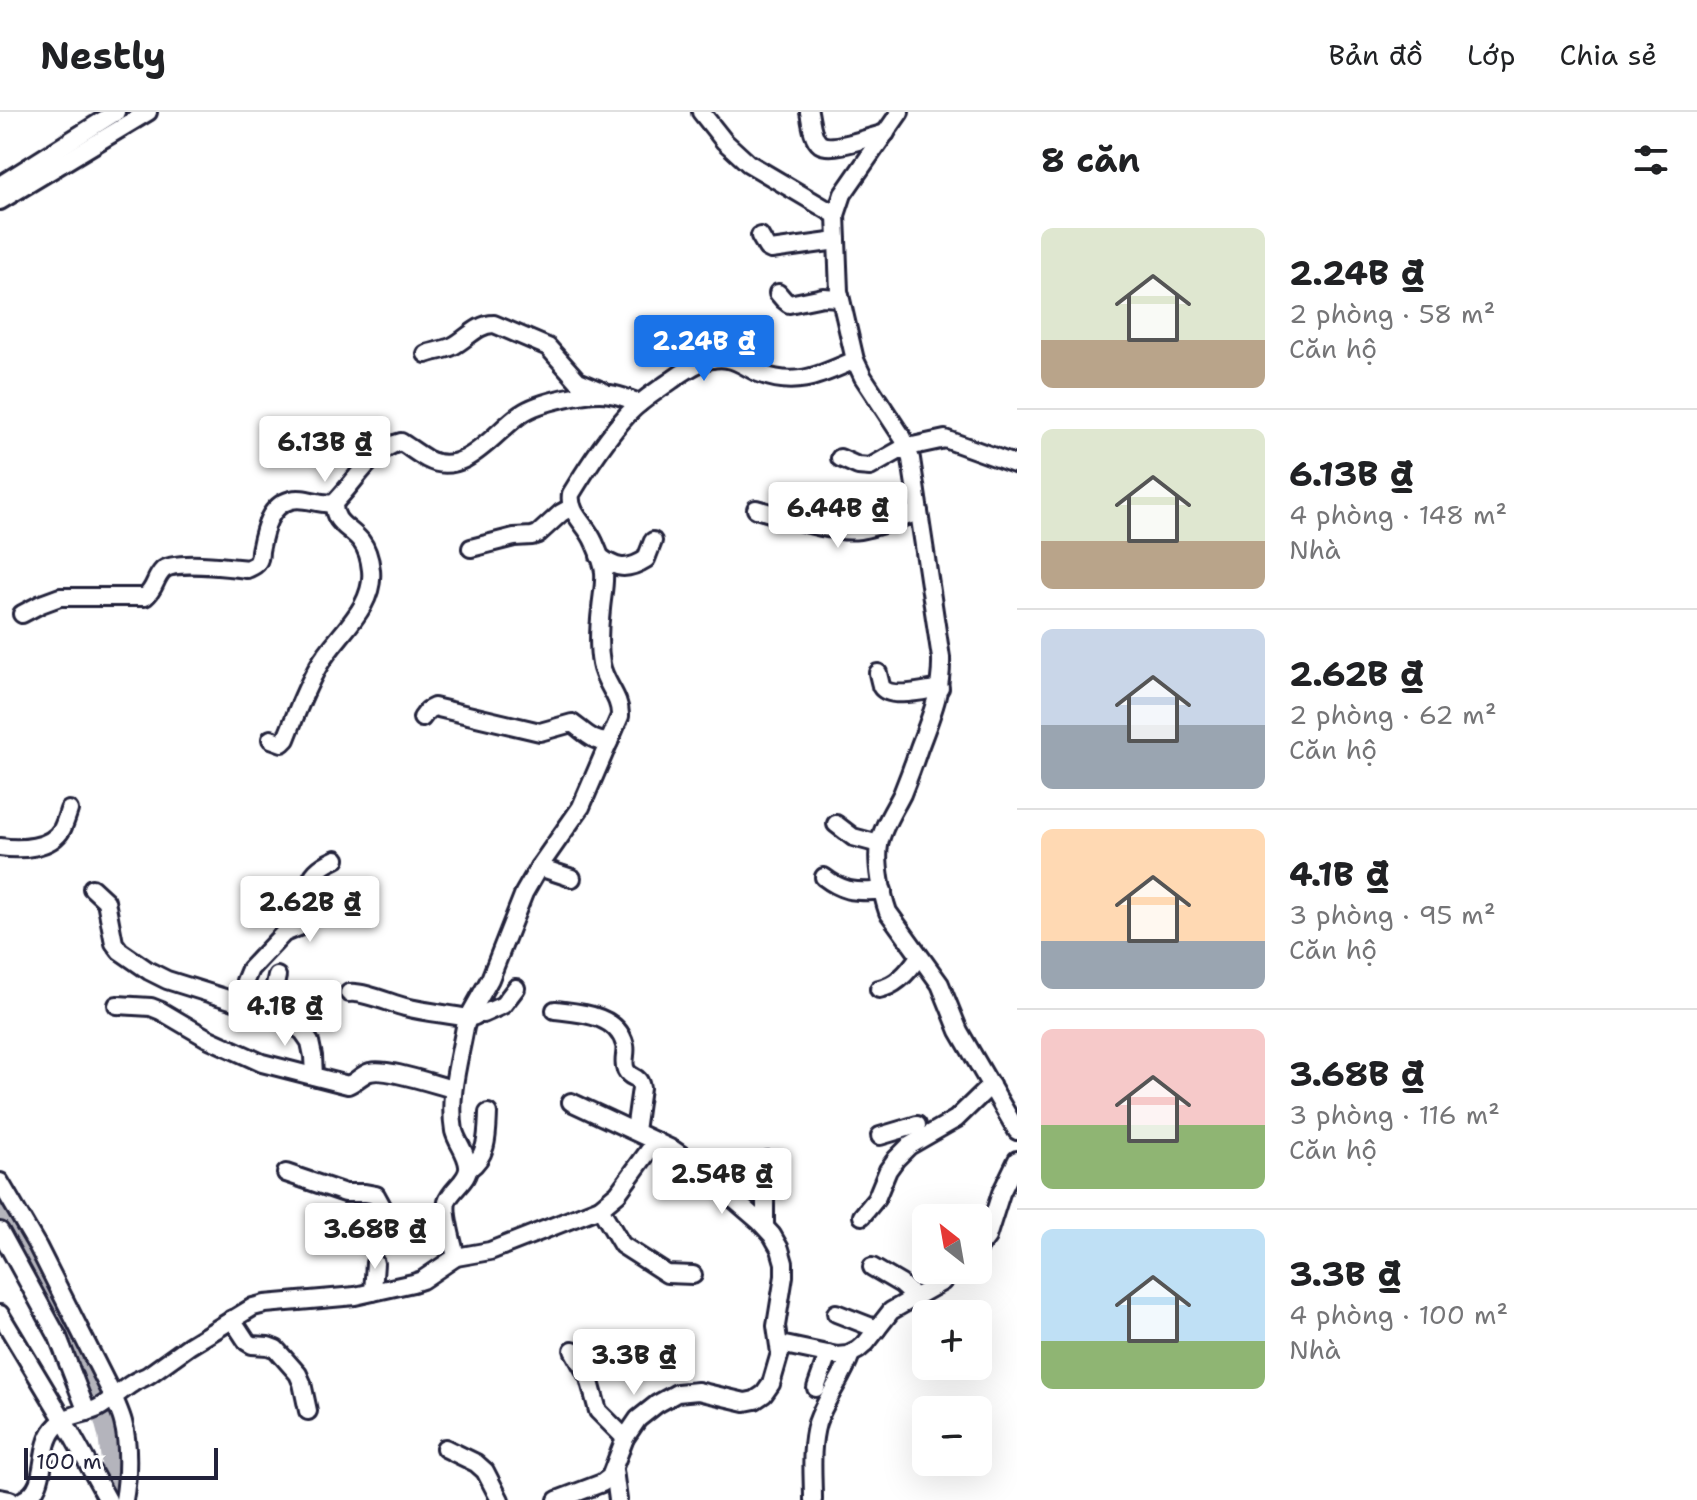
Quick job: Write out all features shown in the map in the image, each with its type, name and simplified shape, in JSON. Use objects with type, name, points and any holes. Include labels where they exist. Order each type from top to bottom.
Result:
[{"type":"street","points":[[2,193],[116,112]]},
{"type":"street","points":[[2,193],[148,112]]},
{"type":"street","points":[[701,112],[724,141],[748,163],[836,215]]},
{"type":"street","points":[[809,112],[816,139],[826,146],[838,146],[886,133]]},
{"type":"street","points":[[900,112],[843,194],[836,215],[840,298],[855,360],[907,447],[941,658],[937,702],[903,791],[881,836],[879,858],[888,912],[946,993],[959,1031],[1017,1131]]},
{"type":"street","points":[[760,236],[771,250],[837,241]]},
{"type":"street","points":[[778,293],[789,304],[823,297],[840,298]]},
{"type":"street","points":[[426,354],[451,347],[479,328],[494,324],[548,347],[582,385],[640,403]]},
{"type":"street","points":[[729,359],[744,345],[763,356]]},
{"type":"street","points":[[469,1169],[455,1133],[452,1102],[475,1016],[524,893],[581,807],[620,716],[620,708],[601,665],[600,614],[604,573],[590,533],[572,507],[571,494],[594,456],[629,413],[689,368],[715,358],[729,359],[760,374],[801,380],[855,360]]},
{"type":"street","points":[[22,614],[60,597],[145,597],[154,589],[160,573],[169,566],[247,569],[259,560],[272,513],[292,499],[334,503],[388,446],[401,442],[429,460],[443,464],[457,461],[469,457],[521,414],[542,403],[609,393]]},
{"type":"street","points":[[840,458],[858,466],[870,467],[907,447],[945,439],[1017,465]]},
{"type":"street","points":[[271,739],[282,743],[286,739],[309,682],[360,610],[371,587],[368,552],[360,539],[336,518],[334,503]]},
{"type":"street","points":[[471,548],[538,534],[572,507]]},
{"type":"street","points":[[756,509],[840,530],[858,530],[919,512]]},
{"type":"street","points":[[599,556],[613,566],[632,566],[646,559],[653,541]]},
{"type":"street","points":[[878,673],[881,686],[888,693],[940,688]]},
{"type":"street","points":[[422,718],[434,707],[540,732],[572,723],[588,737],[609,742]]},
{"type":"street","points":[[0,847],[47,843],[63,828],[69,810]]},
{"type":"street","points":[[836,824],[853,837],[879,844]]},
{"type":"street","points":[[244,1004],[245,981],[250,969],[284,933],[305,921],[318,897],[311,880],[320,867],[336,859]]},
{"type":"street","points":[[539,867],[572,878]]},
{"type":"street","points":[[824,877],[846,890],[883,891]]},
{"type":"street","points":[[92,888],[106,901],[114,943],[120,951],[167,980],[286,1019],[310,1042],[314,1076]]},
{"type":"street","points":[[879,989],[889,986],[911,969],[919,956]]},
{"type":"street","points":[[269,1012],[277,976]]},
{"type":"street","points":[[349,993],[359,992],[407,1008],[475,1016],[503,1005],[516,988]]},
{"type":"street","points":[[117,1005],[151,1007],[207,1038],[262,1063],[348,1085],[370,1072],[378,1072],[453,1089]]},
{"type":"street","points":[[555,1010],[598,1016],[619,1033],[625,1046],[627,1072],[641,1082],[635,1131]]},
{"type":"street","points":[[862,1216],[876,1199],[896,1159],[921,1138],[946,1126],[991,1085]]},
{"type":"street","points":[[557,1500],[610,1477],[625,1438],[638,1419],[677,1393],[698,1391],[745,1402],[764,1394],[771,1384],[780,1353],[776,1317],[784,1276],[780,1249],[765,1227],[687,1159],[656,1141],[571,1102]]},
{"type":"street","points":[[456,1257],[447,1203],[469,1169],[482,1157],[488,1113]]},
{"type":"street","points":[[880,1136],[920,1126],[946,1126]]},
{"type":"street","points":[[23,1500],[34,1492],[39,1483],[46,1444],[51,1432],[63,1419],[100,1406],[253,1307],[355,1296],[422,1280],[456,1257],[490,1251],[600,1208],[618,1193],[656,1141]]},
{"type":"street","points":[[765,1227],[768,1160]]},
{"type":"street","points":[[992,1221],[1017,1160]]},
{"type":"street","points":[[286,1173],[345,1193],[376,1195],[382,1206],[380,1225]]},
{"type":"street","points":[[0,1182],[38,1247],[100,1406]]},
{"type":"street","points":[[600,1208],[622,1245],[667,1274],[693,1275]]},
{"type":"street","points":[[0,1231],[100,1406],[123,1423],[126,1439],[124,1500]]},
{"type":"street","points":[[373,1292],[375,1263]]},
{"type":"street","points":[[872,1267],[901,1284],[915,1297]]},
{"type":"street","points":[[780,1344],[837,1356],[851,1354],[866,1343],[891,1311],[938,1284]]},
{"type":"street","points":[[836,1313],[877,1329]]},
{"type":"street","points":[[0,1314],[108,1500]]},
{"type":"street","points":[[232,1319],[247,1342],[276,1349],[298,1374],[308,1411]]},
{"type":"street","points":[[573,1350],[589,1378],[598,1411],[625,1438]]},
{"type":"street","points":[[816,1388],[828,1354]]},
{"type":"street","points":[[813,1500],[814,1440],[818,1420],[851,1354]]},
{"type":"street","points":[[445,1448],[476,1463],[485,1471],[500,1500]]},
{"type":"street","points":[[614,1470],[618,1500]]},
{"type":"street","points":[[0,1498],[10,1500]]},
{"type":"waterway","points":[[0,1202],[33,1256],[102,1405],[110,1434],[114,1470],[105,1500]]},
{"type":"tunnel","points":[[375,1263],[380,1225]]}]
